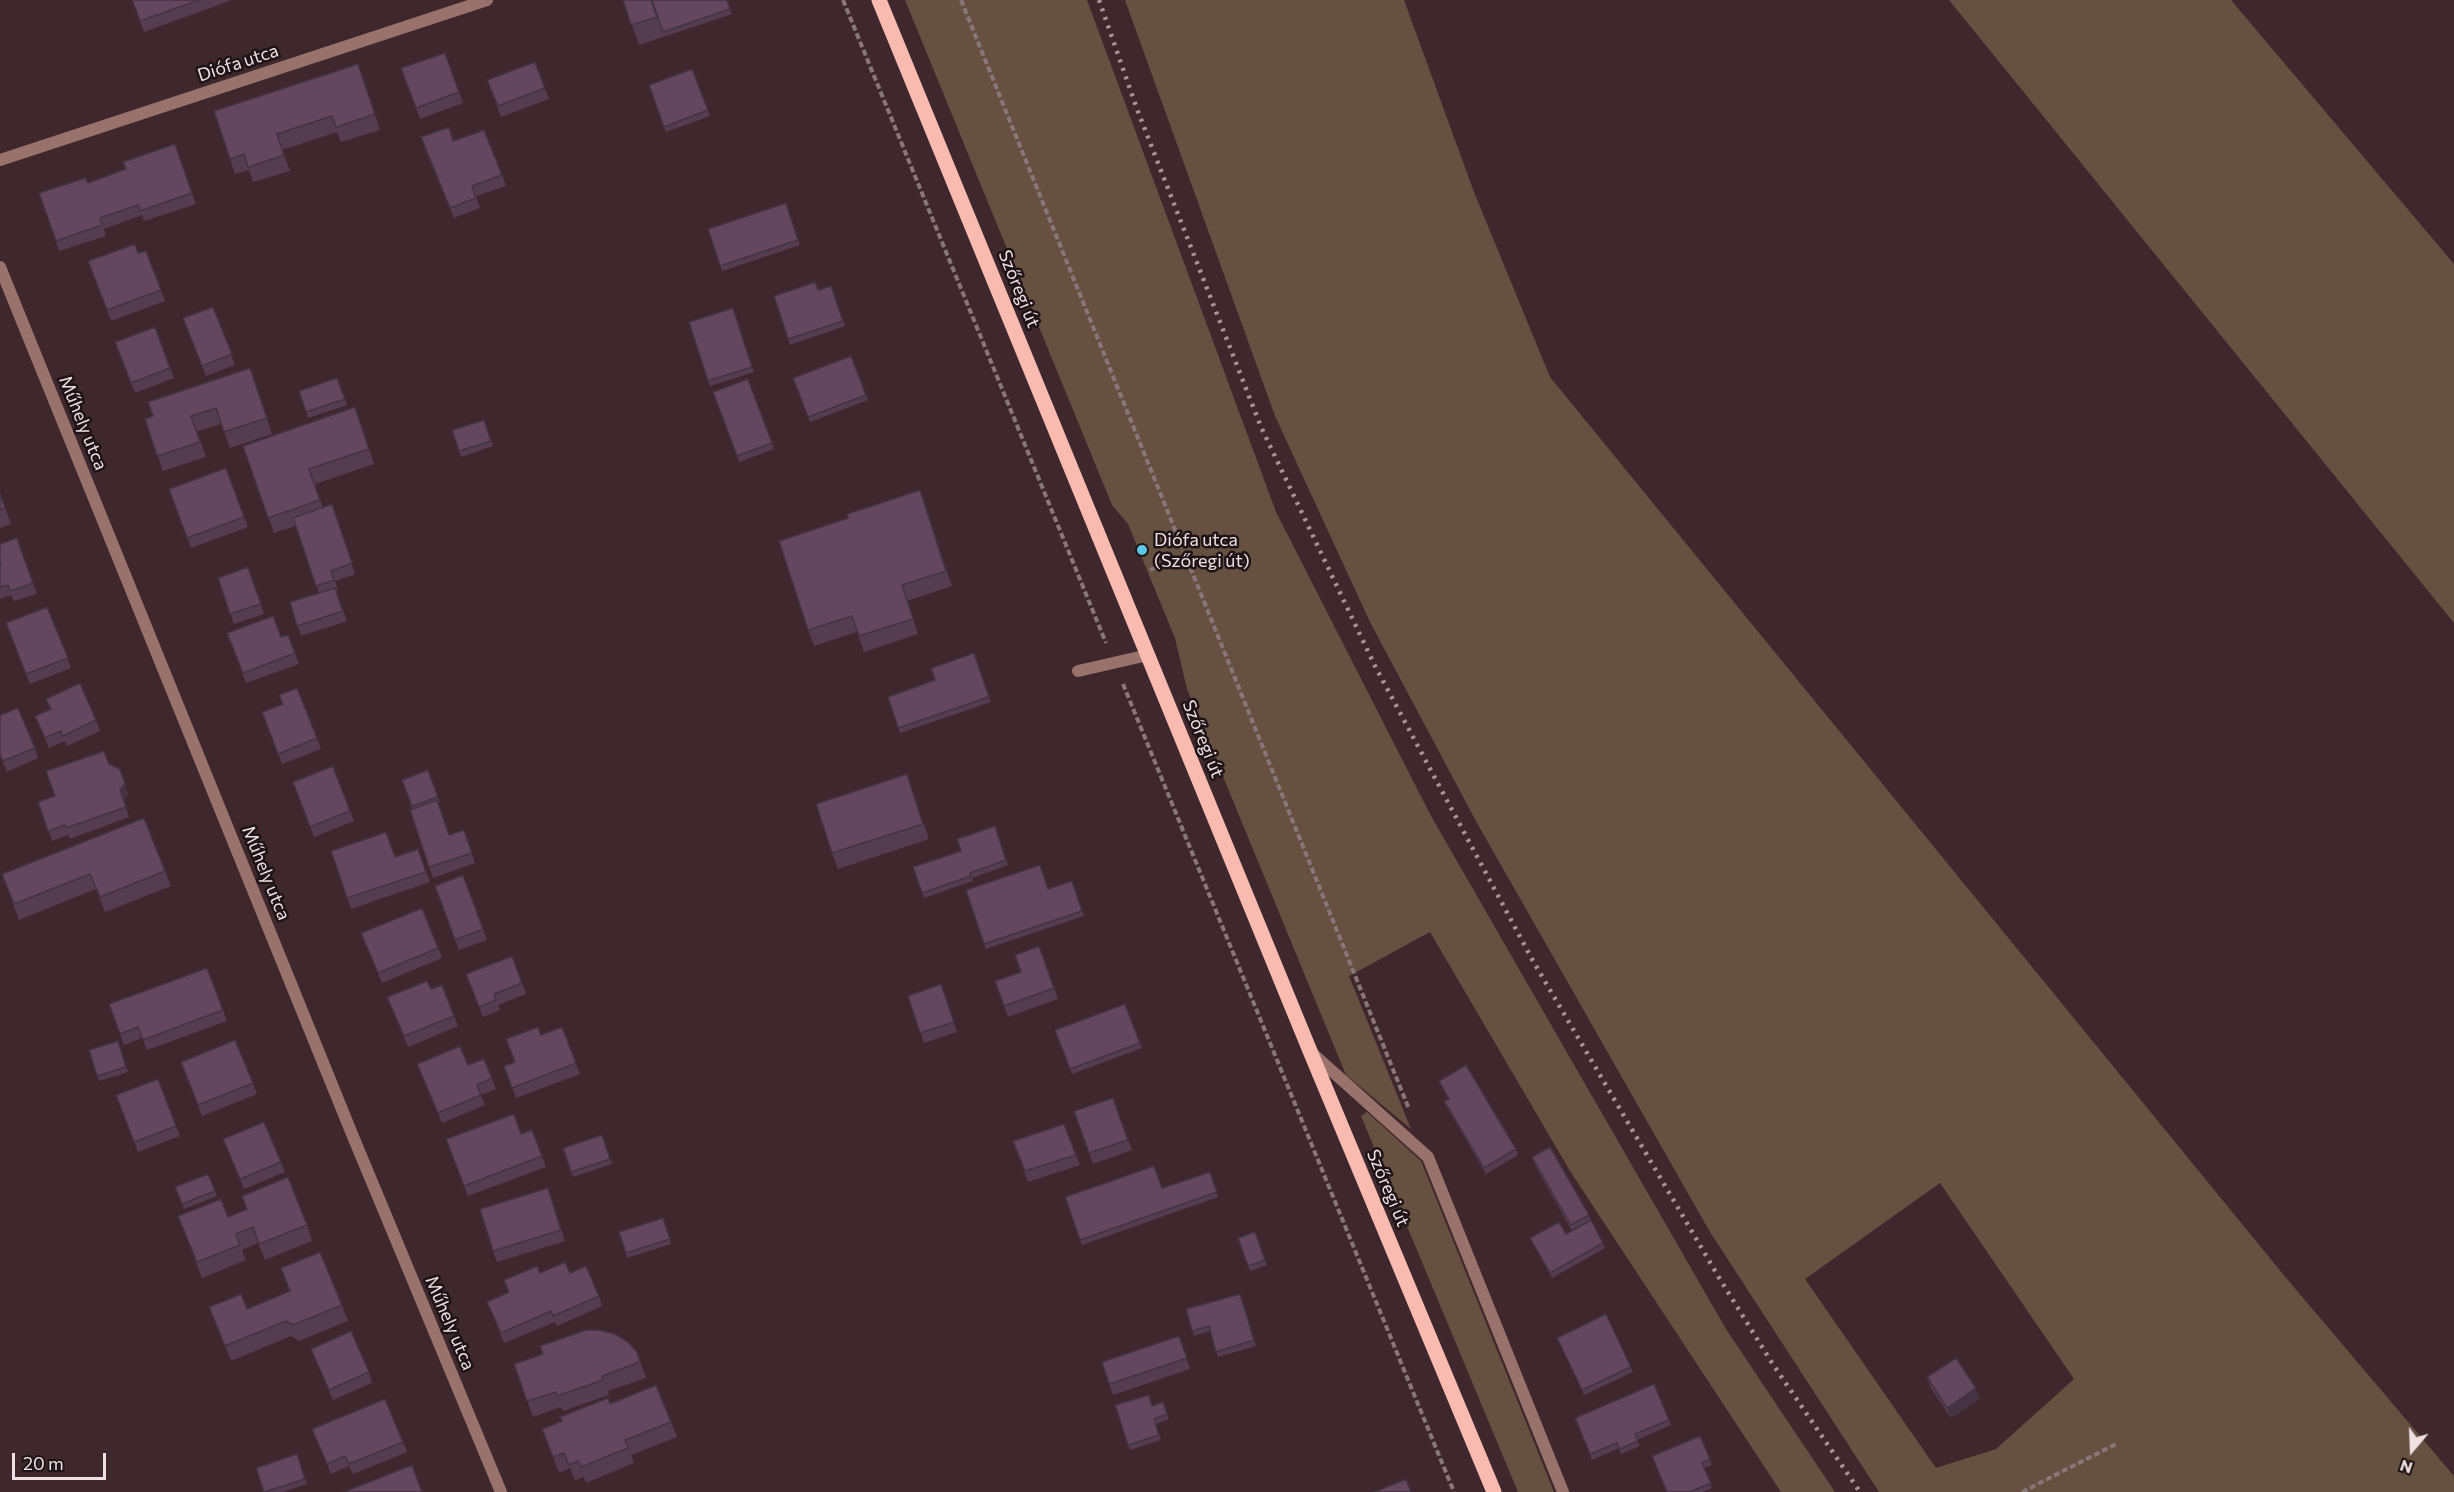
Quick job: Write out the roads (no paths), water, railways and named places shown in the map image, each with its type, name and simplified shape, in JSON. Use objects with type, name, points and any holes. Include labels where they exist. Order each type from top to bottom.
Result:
[{"type":"main road","name":"Szőregi út","points":[[879,0],[1310,1051],[1494,1492]]},
{"type":"street","name":"Diófa utca","points":[[0,160],[487,0]]},
{"type":"street","name":"Műhely utca","points":[[0,267],[343,1112],[501,1492]]},
{"type":"street","points":[[1078,670],[1148,655]]},
{"type":"street","points":[[1310,1051],[1428,1157],[1563,1492]]},
{"type":"railway","points":[[1099,0],[1137,109],[1261,427],[1375,666],[1533,961],[1718,1276],[1772,1363],[1860,1492]]},
{"type":"place","name":"Diófa utca (Szőregi út)","points":[[1142,550]]}]
